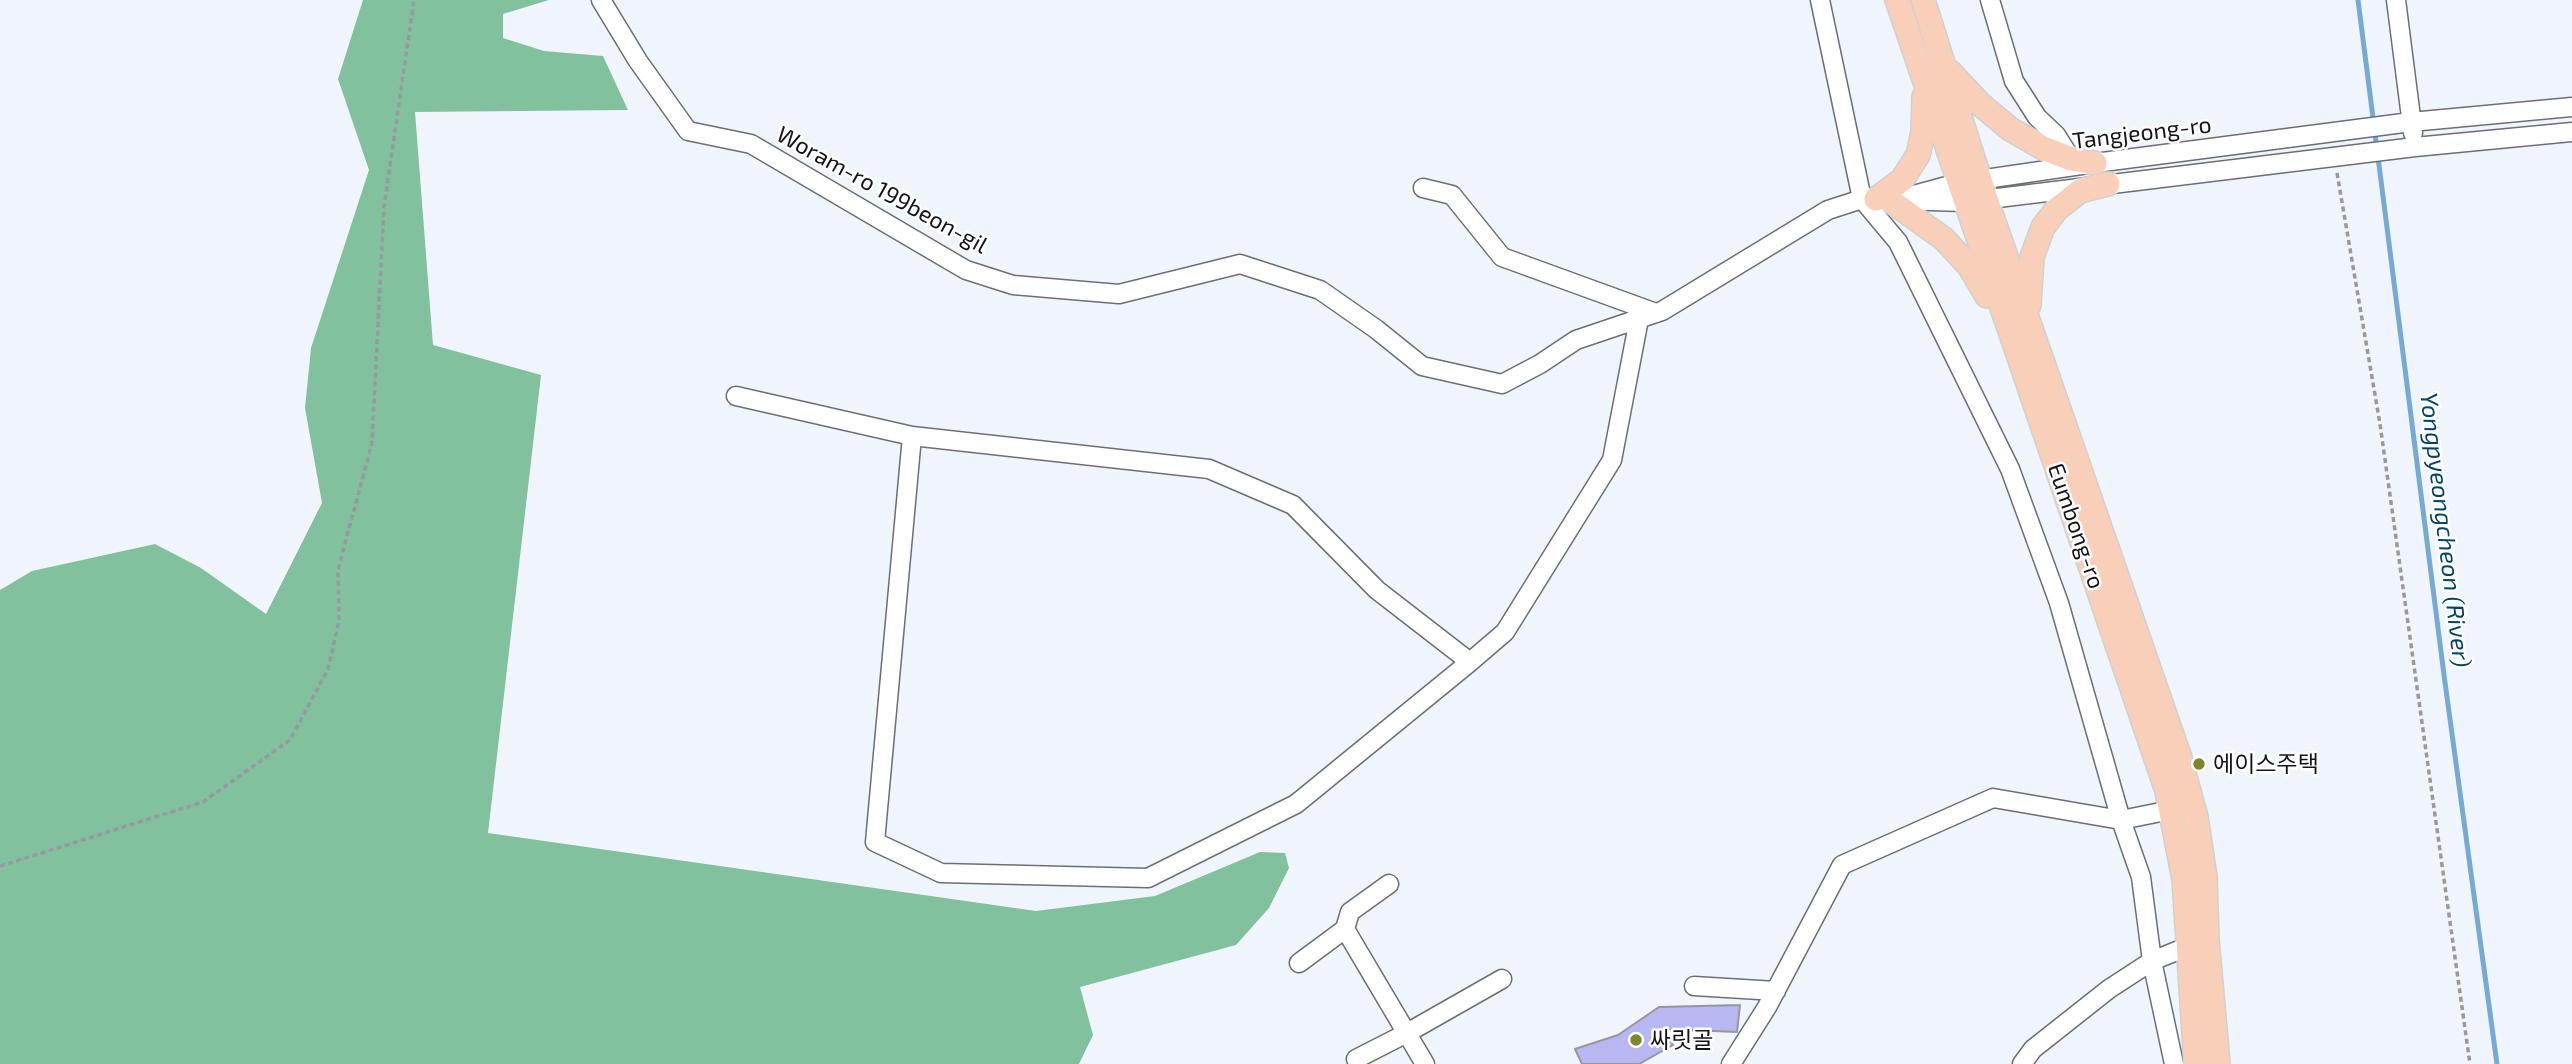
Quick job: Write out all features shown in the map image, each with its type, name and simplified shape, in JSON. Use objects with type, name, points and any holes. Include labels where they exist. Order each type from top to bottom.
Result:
[{"type":"main road","name":"Eumbong-ro","points":[[1896,0],[1925,84],[1972,191],[2179,755],[2196,817],[2205,877],[2207,939],[2218,1064]]},
{"type":"main road","name":"Eumbong-ro","points":[[1923,0],[1943,64],[1972,191]]},
{"type":"main road","points":[[1943,64],[1980,104],[2010,129],[2043,148],[2071,159],[2095,163]]},
{"type":"main road","points":[[1925,84],[1923,132],[1917,155],[1902,180],[1882,199],[1944,239],[2020,325]]},
{"type":"main road","points":[[2020,325],[2032,257],[2043,227],[2057,209],[2080,191],[2108,184]]},
{"type":"main road","name":"Eumbong-ro","points":[[2020,325],[2167,790],[2184,880],[2196,1064]]},
{"type":"street","name":"Woram-ro 199beon-gil","points":[[601,0],[638,61],[688,131],[751,144],[966,270],[1013,285],[1119,293],[1240,264],[1320,290],[1376,329],[1422,366],[1502,384],[1540,364],[1576,340],[1652,315],[1828,210],[1882,199],[1972,191]]},
{"type":"street","points":[[1820,0],[1898,242],[2010,469],[2059,603],[2121,820],[2141,877],[2152,961],[2174,1064]]},
{"type":"street","points":[[1990,0],[2014,81],[2037,117],[2056,135],[2071,159]]},
{"type":"street","points":[[2396,0],[2414,147],[2572,132]]},
{"type":"street","points":[[2411,122],[2572,107]]},
{"type":"street","name":"Tangjeong-ro","points":[[1972,191],[2095,163],[2411,122]]},
{"type":"street","name":"Tangjeong-ro","points":[[1972,191],[2108,184],[2414,147]]},
{"type":"street","points":[[912,436],[874,842],[941,873],[1149,878],[1296,804],[1505,632],[1612,460],[1652,315],[1502,257],[1452,195],[1423,188]]},
{"type":"street","points":[[736,397],[912,436],[1209,469],[1293,505],[1377,590],[1470,662]]},
{"type":"street","points":[[1731,1064],[1776,990],[1842,865],[1993,798],[2121,820],[2171,810]]},
{"type":"street","points":[[1299,963],[1345,929],[1350,912],[1389,884]]},
{"type":"street","points":[[1345,929],[1425,1064]]},
{"type":"street","points":[[2022,1064],[2033,1049],[2109,989],[2152,961],[2189,946]]},
{"type":"street","points":[[1356,1059],[1502,979]]},
{"type":"street","points":[[1694,986],[1776,990]]},
{"type":"path","points":[[0,866],[203,802],[290,740],[328,669],[339,621],[338,570],[372,443],[384,207],[414,0]]},
{"type":"path","points":[[2336,157],[2380,424],[2470,1064]]},
{"type":"green space","points":[[363,0],[549,0],[503,14],[503,38],[544,51],[603,56],[628,110],[415,112],[433,345],[541,375],[488,833],[1036,911],[1155,896],[1260,852],[1285,853],[1289,868],[1269,908],[1236,945],[1080,987],[1093,1035],[1079,1064],[0,1064],[0,590],[32,571],[155,544],[201,568],[266,614],[322,503],[305,408],[311,348],[369,170],[338,79]]},
{"type":"building","points":[[1740,1005],[1737,1032],[1666,1029],[1673,1045],[1639,1064],[1582,1064],[1575,1049],[1618,1035],[1659,1007]]},
{"type":"waterway","name":"Yongpyeongcheon (River)","points":[[2358,0],[2444,675],[2497,1064]]},
{"type":"place","name":"에이스주택","points":[[2199,764]]},
{"type":"place","name":"싸릿골","points":[[1636,1040]]}]
